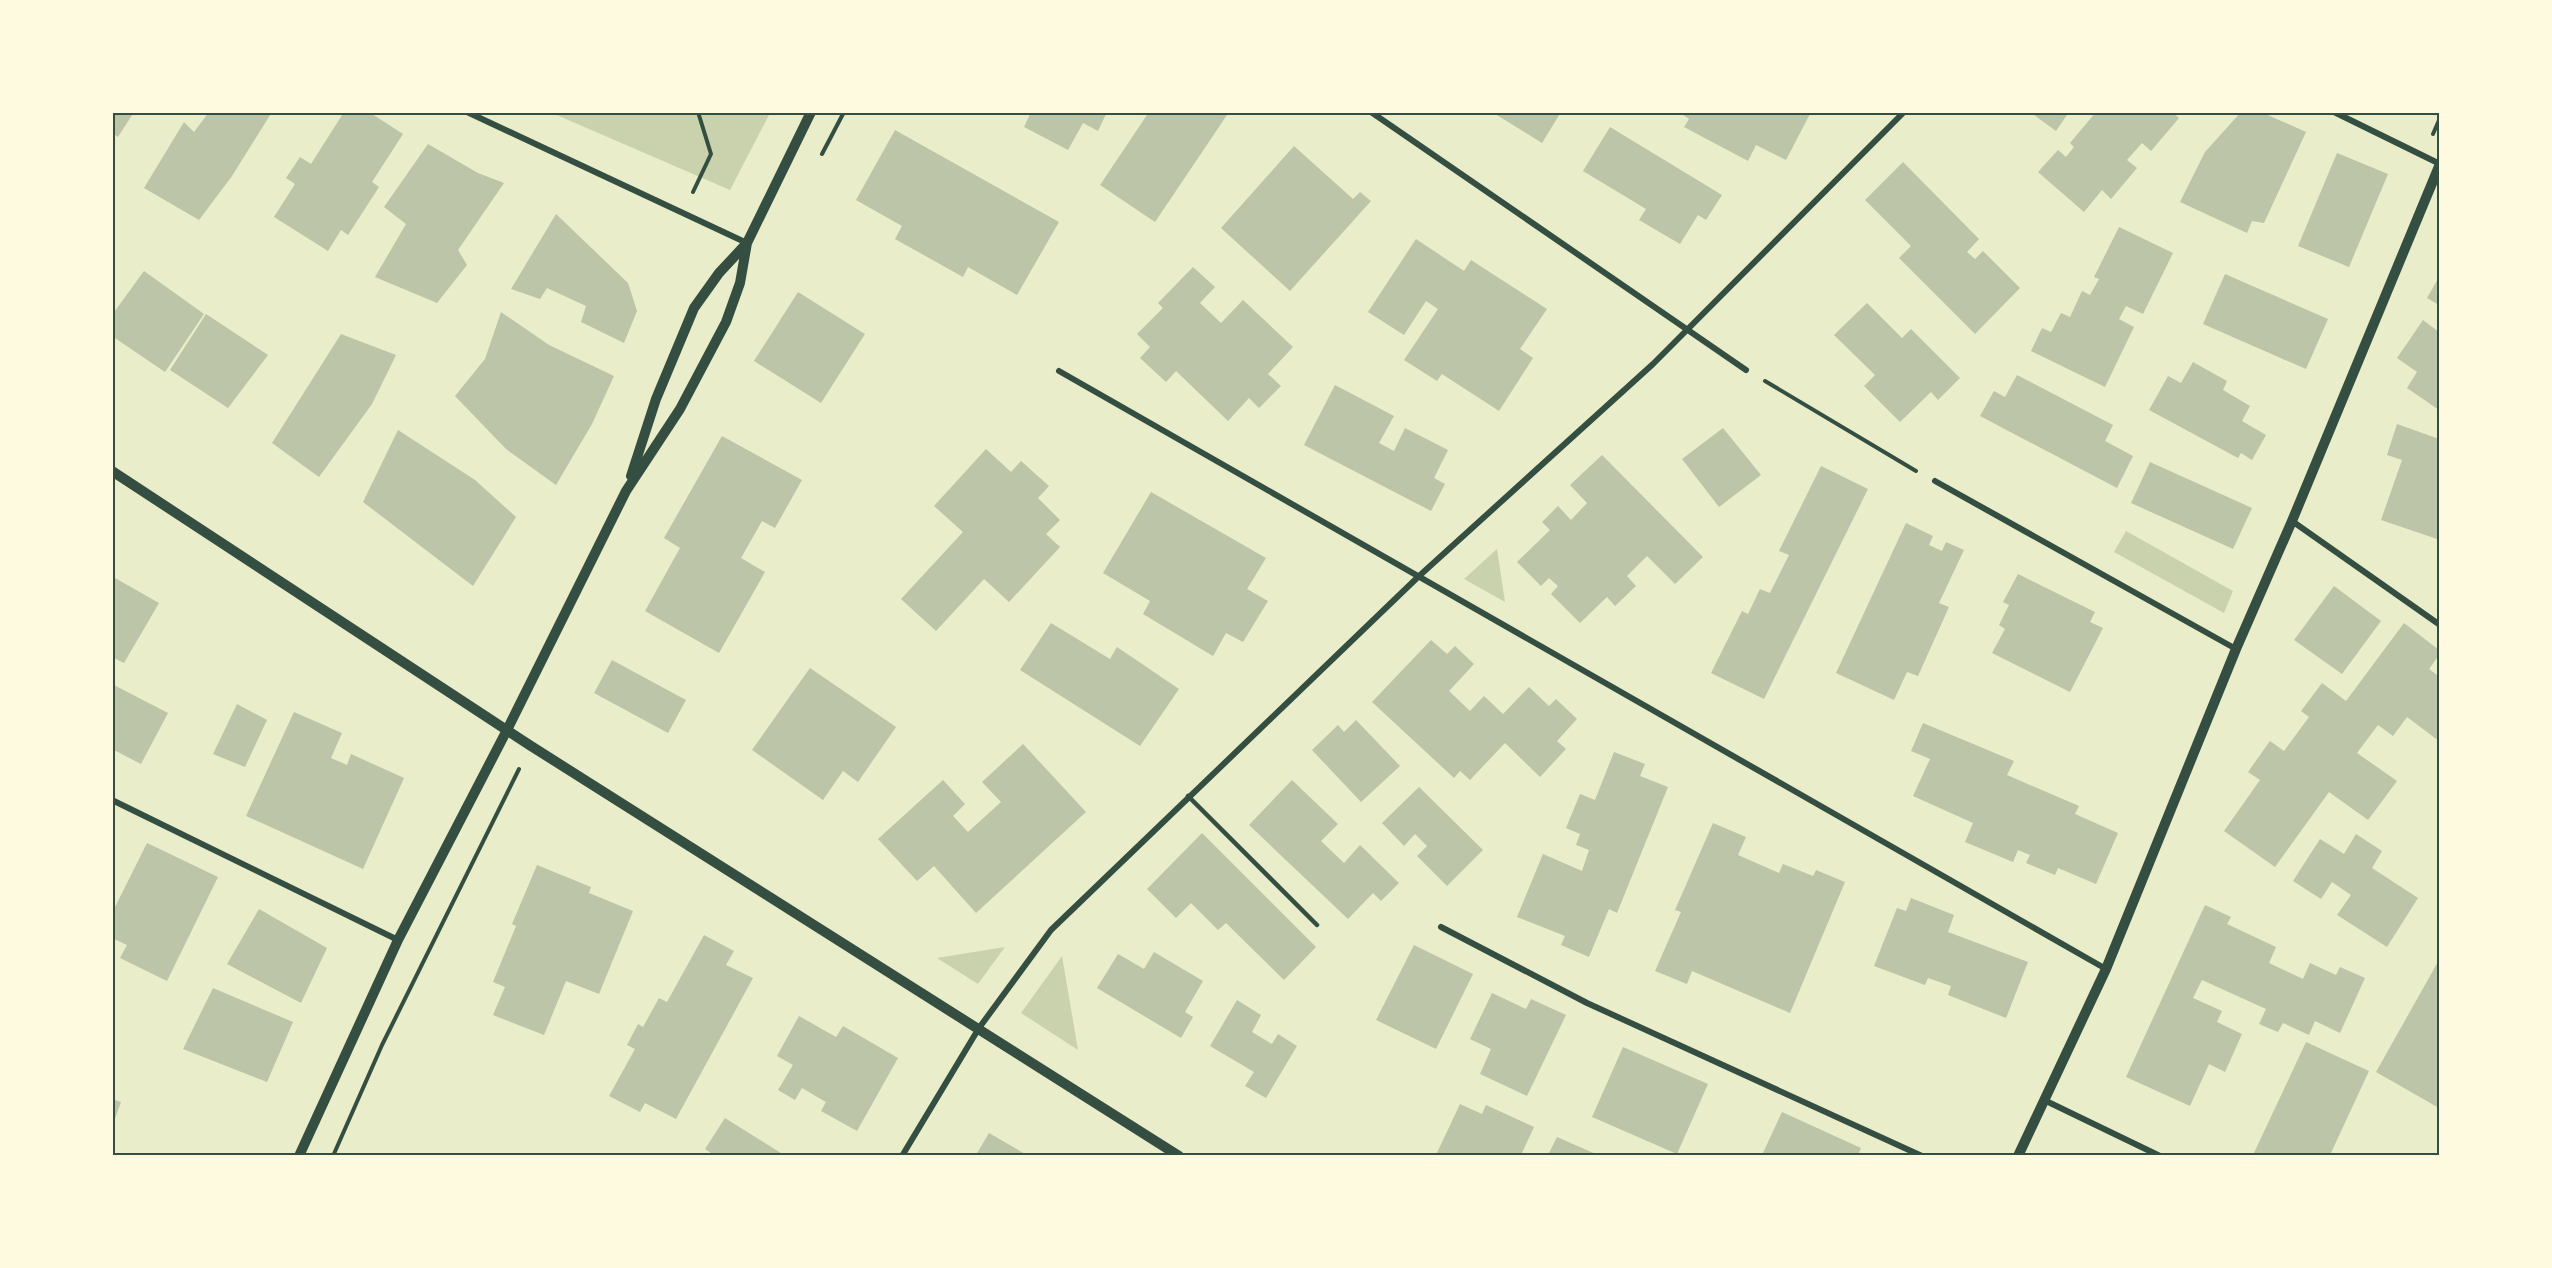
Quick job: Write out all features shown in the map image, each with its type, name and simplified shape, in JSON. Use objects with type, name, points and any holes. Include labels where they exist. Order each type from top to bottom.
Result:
[{"type":"street","points":[[467,112],[747,243]]},
{"type":"street","points":[[299,1155],[398,940],[507,730],[626,491],[680,410],[726,322],[740,283],[747,243],[811,112]]},
{"type":"street","points":[[1371,112],[1746,370]]},
{"type":"street","points":[[902,1155],[979,1028],[1051,930],[1418,577],[1688,330],[1904,112]]},
{"type":"street","points":[[2018,1155],[2106,969],[2236,649],[2292,521],[2439,164],[2334,112]]},
{"type":"street","points":[[626,491],[657,399],[694,308],[719,273],[747,243]]},
{"type":"street","points":[[1059,370],[2106,969]]},
{"type":"street","points":[[112,471],[531,746],[1179,1155]]},
{"type":"street","points":[[1935,481],[2236,649]]},
{"type":"street","points":[[2292,521],[2439,625]]},
{"type":"street","points":[[112,800],[398,940]]},
{"type":"street","points":[[1441,927],[1587,1003],[1922,1155]]},
{"type":"street","points":[[2044,1100],[2160,1155]]},
{"type":"lane","points":[[1188,796],[1317,925]]},
{"type":"path","points":[[682,214],[711,154],[698,112]]},
{"type":"path","points":[[1746,370],[1893,459],[1935,481]]},
{"type":"path","points":[[333,1155],[382,1045],[531,746]]},
{"type":"green space","points":[[552,113],[770,113],[730,190]]},
{"type":"green space","points":[[2126,531],[2233,591],[2224,613],[2114,552]]},
{"type":"green space","points":[[1497,549],[1505,602],[1464,579]]},
{"type":"green space","points":[[1005,947],[978,984],[937,958]]},
{"type":"green space","points":[[1062,956],[1078,1050],[1021,1013]]},
{"type":"building","points":[[112,112],[134,112],[118,137],[112,133]]},
{"type":"building","points":[[209,112],[272,112],[232,176],[199,220],[144,188],[184,122],[194,132]]},
{"type":"building","points":[[344,112],[369,112],[403,134],[372,182],[379,187],[348,235],[341,230],[328,251],[274,217],[295,184],[286,178],[300,157],[311,164]]},
{"type":"building","points":[[1031,112],[1107,112],[1098,131],[1083,123],[1068,150],[1024,127]]},
{"type":"building","points":[[1149,112],[1229,112],[1155,222],[1100,185]]},
{"type":"building","points":[[1492,112],[1561,112],[1542,143]]},
{"type":"building","points":[[1679,112],[1811,112],[1786,160],[1756,145],[1748,161],[1684,127],[1689,119]]},
{"type":"building","points":[[2030,112],[2069,112],[2056,131]]},
{"type":"building","points":[[2096,112],[2172,112],[2179,118],[2151,151],[2142,143],[2127,160],[2137,168],[2111,199],[2102,190],[2084,212],[2038,172],[2058,150],[2066,157],[2074,147],[2070,143]]},
{"type":"building","points":[[2241,112],[2261,112],[2306,132],[2264,223],[2252,221],[2247,233],[2180,202],[2205,152]]},
{"type":"building","points":[[1610,127],[1722,195],[1706,220],[1698,215],[1680,244],[1639,220],[1646,209],[1583,171]]},
{"type":"building","points":[[895,130],[1059,222],[1017,295],[968,267],[963,277],[895,239],[902,226],[856,200]]},
{"type":"building","points":[[428,144],[478,173],[504,183],[458,250],[467,265],[437,303],[375,277],[406,224],[384,207]]},
{"type":"building","points":[[1294,146],[1353,199],[1360,192],[1371,201],[1290,291],[1221,228]]},
{"type":"building","points":[[2337,153],[2388,174],[2349,267],[2298,246]]},
{"type":"building","points":[[1903,162],[1979,239],[1967,252],[1975,259],[1983,251],[2020,288],[1975,334],[1899,258],[1911,246],[1865,200]]},
{"type":"building","points":[[556,214],[628,283],[637,311],[624,343],[581,322],[586,306],[547,288],[540,299],[511,289]]},
{"type":"building","points":[[2119,227],[2173,253],[2143,314],[2126,306],[2119,319],[2134,327],[2105,387],[2031,351],[2042,328],[2051,332],[2061,313],[2070,317],[2082,291],[2090,295],[2099,279],[2094,277]]},
{"type":"building","points":[[1416,239],[1464,271],[1471,260],[1547,309],[1520,349],[1533,358],[1499,411],[1442,374],[1437,381],[1404,360],[1438,309],[1426,301],[1404,335],[1368,312]]},
{"type":"building","points":[[1193,267],[1215,287],[1200,303],[1221,323],[1243,300],[1293,347],[1268,374],[1281,386],[1259,408],[1249,398],[1228,421],[1176,371],[1166,382],[1140,358],[1150,347],[1137,334],[1163,308],[1158,303]]},
{"type":"building","points":[[144,271],[204,314],[165,372],[112,336],[112,315]]},
{"type":"building","points":[[2225,274],[2328,319],[2306,369],[2203,324]]},
{"type":"building","points":[[2439,277],[2439,305],[2427,298]]},
{"type":"building","points":[[798,292],[865,334],[821,403],[754,361]]},
{"type":"building","points":[[1867,303],[1902,338],[1911,329],[1960,378],[1938,400],[1931,392],[1900,422],[1864,386],[1875,375],[1834,335]]},
{"type":"building","points":[[501,312],[549,345],[614,376],[592,424],[556,485],[506,449],[455,396],[485,359]]},
{"type":"building","points":[[206,314],[268,355],[228,408],[170,370]]},
{"type":"building","points":[[2423,320],[2439,332],[2439,410],[2407,388],[2417,372],[2397,358]]},
{"type":"building","points":[[341,334],[396,355],[372,404],[319,477],[272,443]]},
{"type":"building","points":[[2193,362],[2227,381],[2223,390],[2250,406],[2242,421],[2266,435],[2252,460],[2241,453],[2238,458],[2149,410],[2168,376],[2181,383]]},
{"type":"building","points":[[2017,375],[2113,425],[2105,441],[2133,456],[2117,488],[1980,416],[1994,391],[2005,397]]},
{"type":"building","points":[[1335,385],[1394,416],[1379,443],[1394,451],[1405,428],[1448,450],[1434,478],[1445,484],[1431,511],[1304,445]]},
{"type":"building","points":[[2397,424],[2439,439],[2439,533],[2437,539],[2381,520],[2402,460],[2387,455]]},
{"type":"building","points":[[1723,428],[1761,475],[1719,507],[1682,459]]},
{"type":"building","points":[[398,430],[475,480],[516,517],[473,586],[363,502]]},
{"type":"building","points":[[722,436],[802,480],[775,528],[762,521],[741,558],[765,572],[719,653],[645,611],[680,548],[664,538]]},
{"type":"building","points":[[986,449],[1011,472],[1021,461],[1049,486],[1038,498],[1060,520],[1046,534],[1060,547],[1009,602],[984,579],[936,631],[901,599],[963,532],[934,506]]},
{"type":"building","points":[[1602,455],[1703,557],[1675,584],[1647,556],[1627,576],[1636,586],[1615,606],[1607,597],[1580,623],[1551,594],[1558,586],[1549,578],[1541,586],[1517,562],[1550,530],[1542,522],[1558,506],[1571,520],[1587,503],[1570,485]]},
{"type":"building","points":[[2150,462],[2252,508],[2233,549],[2131,503]]},
{"type":"building","points":[[1821,466],[1868,489],[1764,699],[1711,673],[1742,611],[1748,614],[1760,589],[1770,593],[1789,555],[1779,551]]},
{"type":"building","points":[[1151,492],[1266,558],[1247,589],[1268,601],[1243,642],[1226,633],[1213,656],[1143,614],[1150,601],[1103,573]]},
{"type":"building","points":[[1906,523],[1933,536],[1929,545],[1942,551],[1946,542],[1964,550],[1939,603],[1949,607],[1918,676],[1907,672],[1894,700],[1836,673]]},
{"type":"building","points":[[2018,574],[2095,612],[2090,622],[2103,628],[2070,692],[1992,653],[2005,629],[1999,625],[2009,605],[2003,602]]},
{"type":"building","points":[[115,578],[159,603],[124,663],[112,657],[112,582]]},
{"type":"building","points":[[2334,586],[2381,621],[2342,674],[2294,640]]},
{"type":"building","points":[[1051,623],[1110,659],[1117,647],[1179,689],[1140,746],[1020,670]]},
{"type":"building","points":[[2404,623],[2439,650],[2439,655],[2429,669],[2437,675],[2439,672],[2439,741],[2407,717],[2393,736],[2378,725],[2357,753],[2397,781],[2368,820],[2329,792],[2275,867],[2224,831],[2260,780],[2248,772],[2270,741],[2284,751],[2309,717],[2301,711],[2322,683],[2346,701]]},
{"type":"building","points":[[1431,640],[1447,654],[1455,646],[1474,664],[1449,691],[1470,711],[1484,696],[1503,714],[1529,687],[1549,706],[1556,699],[1577,719],[1557,741],[1566,749],[1540,777],[1505,743],[1470,780],[1460,771],[1454,778],[1372,702]]},
{"type":"building","points":[[612,660],[686,700],[668,733],[594,693]]},
{"type":"building","points":[[810,668],[896,727],[858,782],[843,771],[823,800],[752,750]]},
{"type":"building","points":[[112,684],[168,713],[141,764],[112,749]]},
{"type":"building","points":[[237,704],[267,720],[245,767],[213,754]]},
{"type":"building","points":[[294,712],[342,733],[331,758],[347,765],[351,754],[404,778],[363,869],[246,816]]},
{"type":"building","points":[[1356,720],[1400,766],[1361,802],[1312,750],[1338,725],[1344,732]]},
{"type":"building","points":[[1923,723],[2014,761],[2007,775],[2079,806],[2075,814],[2118,833],[2096,884],[2058,868],[2055,875],[2026,863],[2030,855],[2018,850],[2013,862],[1965,842],[1973,823],[1913,796],[1930,759],[1911,751]]},
{"type":"building","points":[[1023,744],[1086,812],[976,913],[934,866],[917,881],[878,839],[943,780],[965,804],[953,816],[968,832],[1001,802],[982,782]]},
{"type":"building","points":[[1614,752],[1645,764],[1640,776],[1668,787],[1617,913],[1609,909],[1589,957],[1561,945],[1565,936],[1517,917],[1543,854],[1582,871],[1589,850],[1576,845],[1580,834],[1566,828],[1580,794],[1595,800]]},
{"type":"building","points":[[1292,780],[1338,824],[1321,841],[1344,863],[1360,845],[1399,883],[1381,901],[1373,893],[1348,919],[1249,825]]},
{"type":"building","points":[[1419,787],[1483,850],[1447,886],[1417,856],[1427,846],[1415,834],[1404,846],[1382,823]]},
{"type":"building","points":[[1713,823],[1746,837],[1738,855],[1779,873],[1783,864],[1813,876],[1816,870],[1845,882],[1790,1013],[1692,971],[1687,984],[1655,971],[1681,912],[1675,910]]},
{"type":"building","points":[[1202,833],[1316,947],[1284,980],[1226,923],[1218,930],[1191,903],[1176,918],[1147,889]]},
{"type":"building","points":[[2356,834],[2382,851],[2372,868],[2418,898],[2387,947],[2337,915],[2351,895],[2332,882],[2321,899],[2293,881],[2320,839],[2344,854]]},
{"type":"building","points":[[147,843],[218,877],[167,981],[120,958],[127,945],[112,938],[112,913]]},
{"type":"building","points":[[537,865],[591,887],[589,893],[633,911],[599,994],[566,981],[544,1035],[493,1015],[505,987],[493,982],[516,926],[512,924]]},
{"type":"building","points":[[1911,898],[1954,915],[1948,932],[2028,962],[2006,1018],[1948,995],[1951,986],[1928,978],[1925,985],[1874,966],[1897,908],[1906,911]]},
{"type":"building","points":[[2205,905],[2231,917],[2227,924],[2276,947],[2269,963],[2303,979],[2310,963],[2336,975],[2340,967],[2365,978],[2340,1033],[2315,1021],[2309,1035],[2283,1023],[2278,1032],[2259,1024],[2266,1009],[2202,980],[2193,998],[2222,1011],[2217,1022],[2242,1034],[2225,1072],[2209,1064],[2190,1106],[2126,1077]]},
{"type":"building","points":[[259,909],[327,948],[301,1003],[227,964]]},
{"type":"building","points":[[704,935],[734,951],[726,965],[753,978],[676,1119],[645,1103],[640,1112],[609,1096],[635,1049],[627,1045],[638,1024],[643,1027],[659,998],[667,1002]]},
{"type":"building","points":[[1414,945],[1473,974],[1436,1049],[1376,1020]]},
{"type":"building","points":[[1154,952],[1203,981],[1185,1012],[1193,1017],[1181,1038],[1097,988],[1118,954],[1144,969]]},
{"type":"building","points":[[2439,960],[2439,1108],[2376,1072]]},
{"type":"building","points":[[213,988],[293,1022],[267,1082],[183,1049]]},
{"type":"building","points":[[1492,993],[1526,1009],[1531,999],[1566,1015],[1527,1096],[1480,1074],[1491,1049],[1470,1039]]},
{"type":"building","points":[[1237,1000],[1261,1015],[1252,1032],[1272,1044],[1278,1034],[1297,1046],[1266,1098],[1245,1086],[1254,1072],[1210,1046]]},
{"type":"building","points":[[799,1016],[836,1037],[843,1026],[898,1058],[857,1131],[821,1111],[826,1102],[802,1088],[795,1100],[778,1090],[793,1065],[777,1056]]},
{"type":"building","points":[[2306,1042],[2369,1071],[2330,1155],[2253,1155]]},
{"type":"building","points":[[1623,1047],[1708,1084],[1677,1154],[1592,1117]]},
{"type":"building","points":[[112,1099],[121,1102],[113,1124],[112,1124]]},
{"type":"building","points":[[1460,1104],[1482,1114],[1486,1105],[1534,1127],[1521,1155],[1436,1155]]},
{"type":"building","points":[[1782,1112],[1861,1148],[1858,1155],[1762,1155]]},
{"type":"building","points":[[725,1118],[784,1155],[714,1155],[705,1149]]},
{"type":"building","points":[[989,1133],[1027,1155],[976,1155]]},
{"type":"building","points":[[1557,1137],[1598,1155],[1548,1155]]}]
